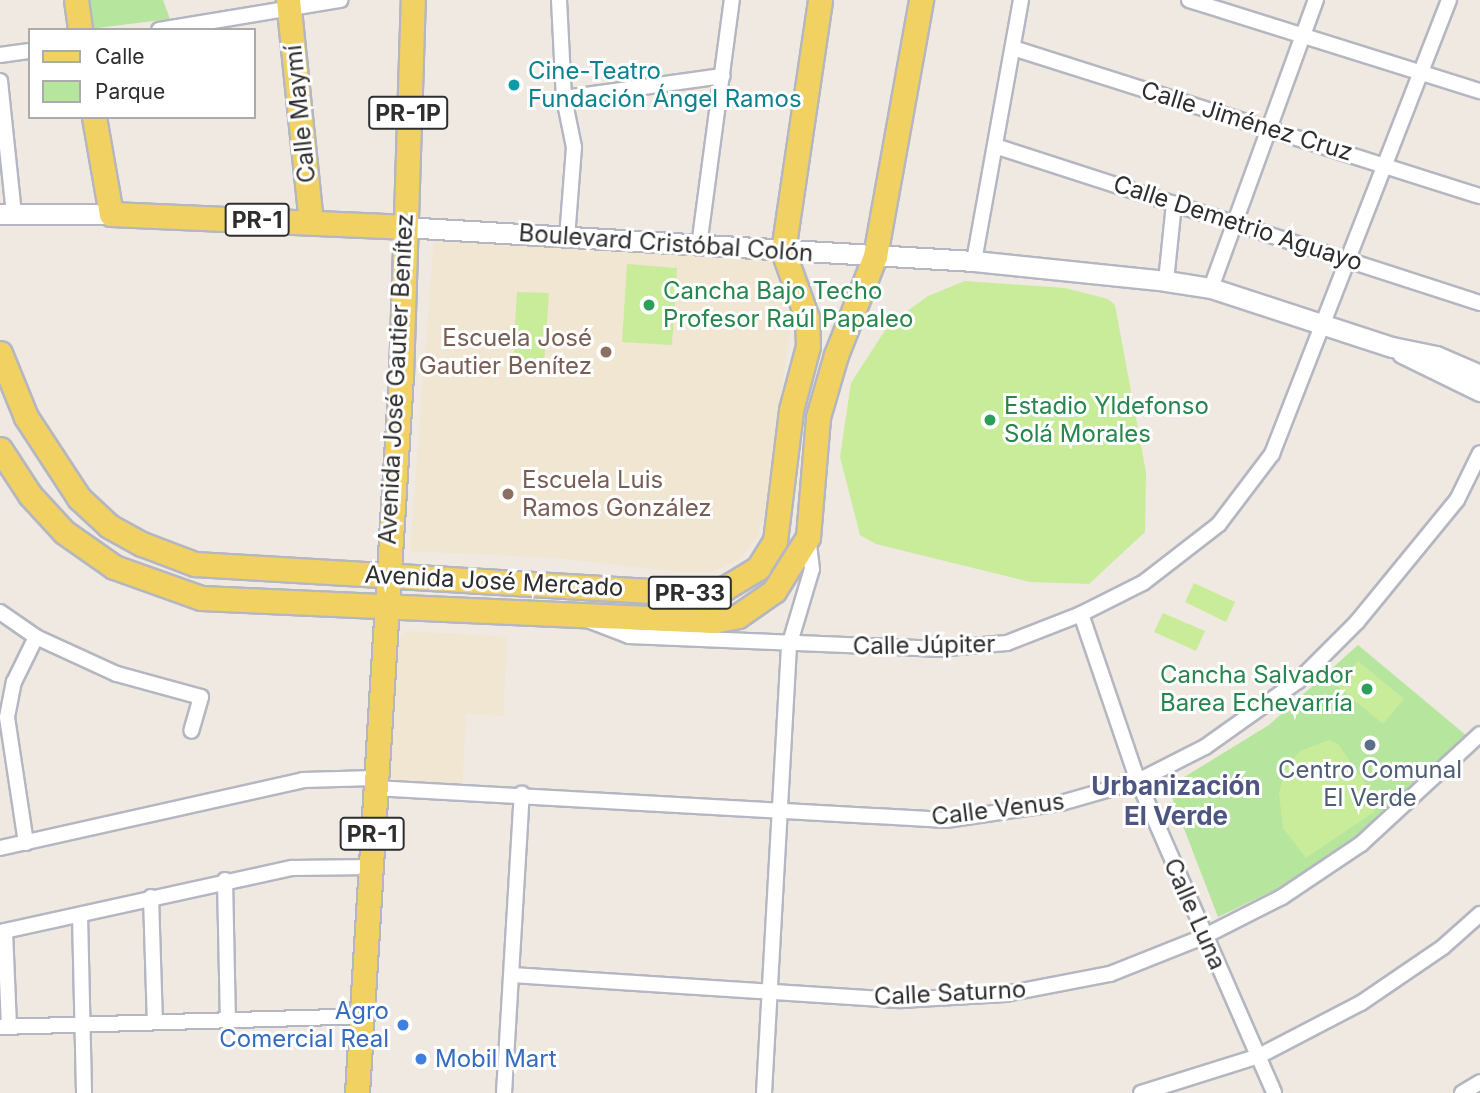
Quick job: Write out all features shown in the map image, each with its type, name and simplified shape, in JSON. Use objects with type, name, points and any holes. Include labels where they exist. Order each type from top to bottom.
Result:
[{"type":"main road","points":[[76,0],[80,28]]},
{"type":"main road","name":"Avenida José Gautier Benítez","points":[[357,1093],[384,607],[401,376],[403,226],[412,0]]},
{"type":"main road","name":"PR-33","points":[[782,251],[820,0]]},
{"type":"main road","name":"PR-33","points":[[875,256],[921,0]]},
{"type":"main road","name":"Calle Maymí","points":[[289,3],[311,222]]},
{"type":"main road","points":[[94,119],[111,214]]},
{"type":"main road","name":"Boulevard Cristóbal Colón","points":[[111,214],[403,226]]},
{"type":"main road","name":"Avenida José Mercado","points":[[0,353],[47,455],[79,498],[109,526],[142,544],[195,564],[702,594],[740,579],[758,568],[775,541],[791,410],[808,346],[807,318],[782,251]]},
{"type":"main road","name":"Avenida José Mercado","points":[[0,449],[30,495],[64,532],[114,567],[148,582],[201,598],[713,621],[738,616],[774,591],[808,537],[818,417],[846,330],[875,256]]},
{"type":"main road","points":[[807,318],[846,330]]},
{"type":"street","points":[[169,28],[289,3],[341,0]]},
{"type":"street","points":[[559,0],[564,98],[574,147],[567,237]]},
{"type":"street","points":[[699,246],[732,0]]},
{"type":"street","points":[[974,261],[1021,0]]},
{"type":"street","points":[[1189,0],[1480,91]]},
{"type":"street","points":[[1211,288],[1316,0]]},
{"type":"street","name":"Calle Júpiter","points":[[573,615],[629,636],[789,646],[936,649],[1007,643],[1082,614],[1143,583],[1220,524],[1272,454],[1388,165],[1449,0]]},
{"type":"street","name":"Calle Jiménez Cruz","points":[[1013,48],[1480,196]]},
{"type":"street","points":[[0,55],[28,51]]},
{"type":"street","points":[[564,98],[722,76]]},
{"type":"street","points":[[0,81],[7,214]]},
{"type":"street","name":"Calle Demetrio Aguayo","points":[[995,146],[1237,222],[1480,303]]},
{"type":"street","points":[[1166,281],[1174,203]]},
{"type":"street","name":"Boulevard Cristóbal Colón","points":[[7,214],[111,214]]},
{"type":"street","name":"Boulevard Cristóbal Colón","points":[[403,226],[974,261],[1166,281],[1211,288],[1392,347]]},
{"type":"street","points":[[1392,347],[1436,356],[1480,375]]},
{"type":"street","points":[[1392,347],[1429,370],[1480,391]]},
{"type":"street","name":"Calle Venus","points":[[0,848],[303,780],[946,820],[1061,803],[1138,781],[1205,747],[1301,678],[1357,622],[1457,500],[1480,453]]},
{"type":"street","points":[[764,1093],[789,646],[812,569],[808,537]]},
{"type":"street","points":[[0,612],[36,636],[117,674],[201,697],[191,731]]},
{"type":"street","name":"Calle Luna","points":[[1082,614],[1138,781],[1203,937],[1274,1093]]},
{"type":"street","points":[[26,843],[7,717],[14,682],[36,636]]},
{"type":"street","name":"Calle Saturno","points":[[512,975],[901,1000],[1005,994],[1110,974],[1203,937],[1282,897],[1361,844],[1480,734]]},
{"type":"street","points":[[504,1093],[522,794]]},
{"type":"street","points":[[361,1016],[5,1027],[3,931],[225,880],[292,868],[370,867]]},
{"type":"street","points":[[225,880],[228,1020]]},
{"type":"street","points":[[151,897],[155,1021]]},
{"type":"street","points":[[1141,1093],[1259,1056],[1362,1003],[1443,947],[1480,914]]},
{"type":"street","points":[[80,915],[84,1093]]},
{"type":"street","points":[[1462,1093],[1480,1082]]},
{"type":"shaded area","name":"Escuela José Gautier Benítez","points":[[434,240],[771,258],[787,309],[789,336],[766,508],[757,538],[738,560],[713,572],[680,572],[556,558],[410,551]]},
{"type":"shaded area","points":[[406,631],[507,637],[503,716],[466,714],[462,789],[400,786],[388,777],[395,645]]},
{"type":"green space","points":[[86,0],[163,0],[170,19],[97,28],[89,28]]},
{"type":"green space","name":"Cancha Bajo Techo Profesor Raúl Papaleo","points":[[627,264],[677,268],[672,345],[622,342]]},
{"type":"green space","name":"Estadio Yldefonso Solá Morales","points":[[965,281],[1065,288],[1108,299],[1115,305],[1146,472],[1145,532],[1089,584],[1030,582],[876,544],[860,535],[840,457],[851,383],[889,324],[928,296]]},
{"type":"green space","points":[[517,292],[549,293],[544,365],[513,363]]},
{"type":"green space","points":[[1194,583],[1235,602],[1226,622],[1185,602]]},
{"type":"green space","points":[[1163,613],[1205,631],[1196,651],[1154,632]]},
{"type":"green space","points":[[1358,645],[1467,736],[1430,775],[1349,843],[1281,887],[1218,917],[1168,787],[1269,725]]},
{"type":"green space","name":"Cancha Salvador Barea Echevarría","points":[[1358,661],[1404,699],[1383,724],[1336,685]]},
{"type":"green space","points":[[1329,740],[1338,744],[1376,799],[1374,812],[1306,858],[1283,828],[1279,793],[1285,771],[1300,751]]},
{"type":"place","name":"Cine-Teatro Fundación Ángel Ramos","points":[[514,85]]},
{"type":"place","name":"Cancha Bajo Techo Profesor Raúl Papaleo","points":[[649,305]]},
{"type":"place","name":"Escuela José Gautier Benítez","points":[[606,352]]},
{"type":"place","name":"Estadio Yldefonso Solá Morales","points":[[990,420]]},
{"type":"place","name":"Escuela Luis Ramos González","points":[[508,494]]},
{"type":"place","name":"Cancha Salvador Barea Echevarría","points":[[1367,689]]},
{"type":"place","name":"Centro Comunal El Verde","points":[[1370,745]]},
{"type":"place","name":"Agro Comercial Real","points":[[403,1025]]},
{"type":"place","name":"Mobil Mart","points":[[421,1059]]},
{"type":"district","name":"Urbanización El Verde","points":[[1176,801]]}]
